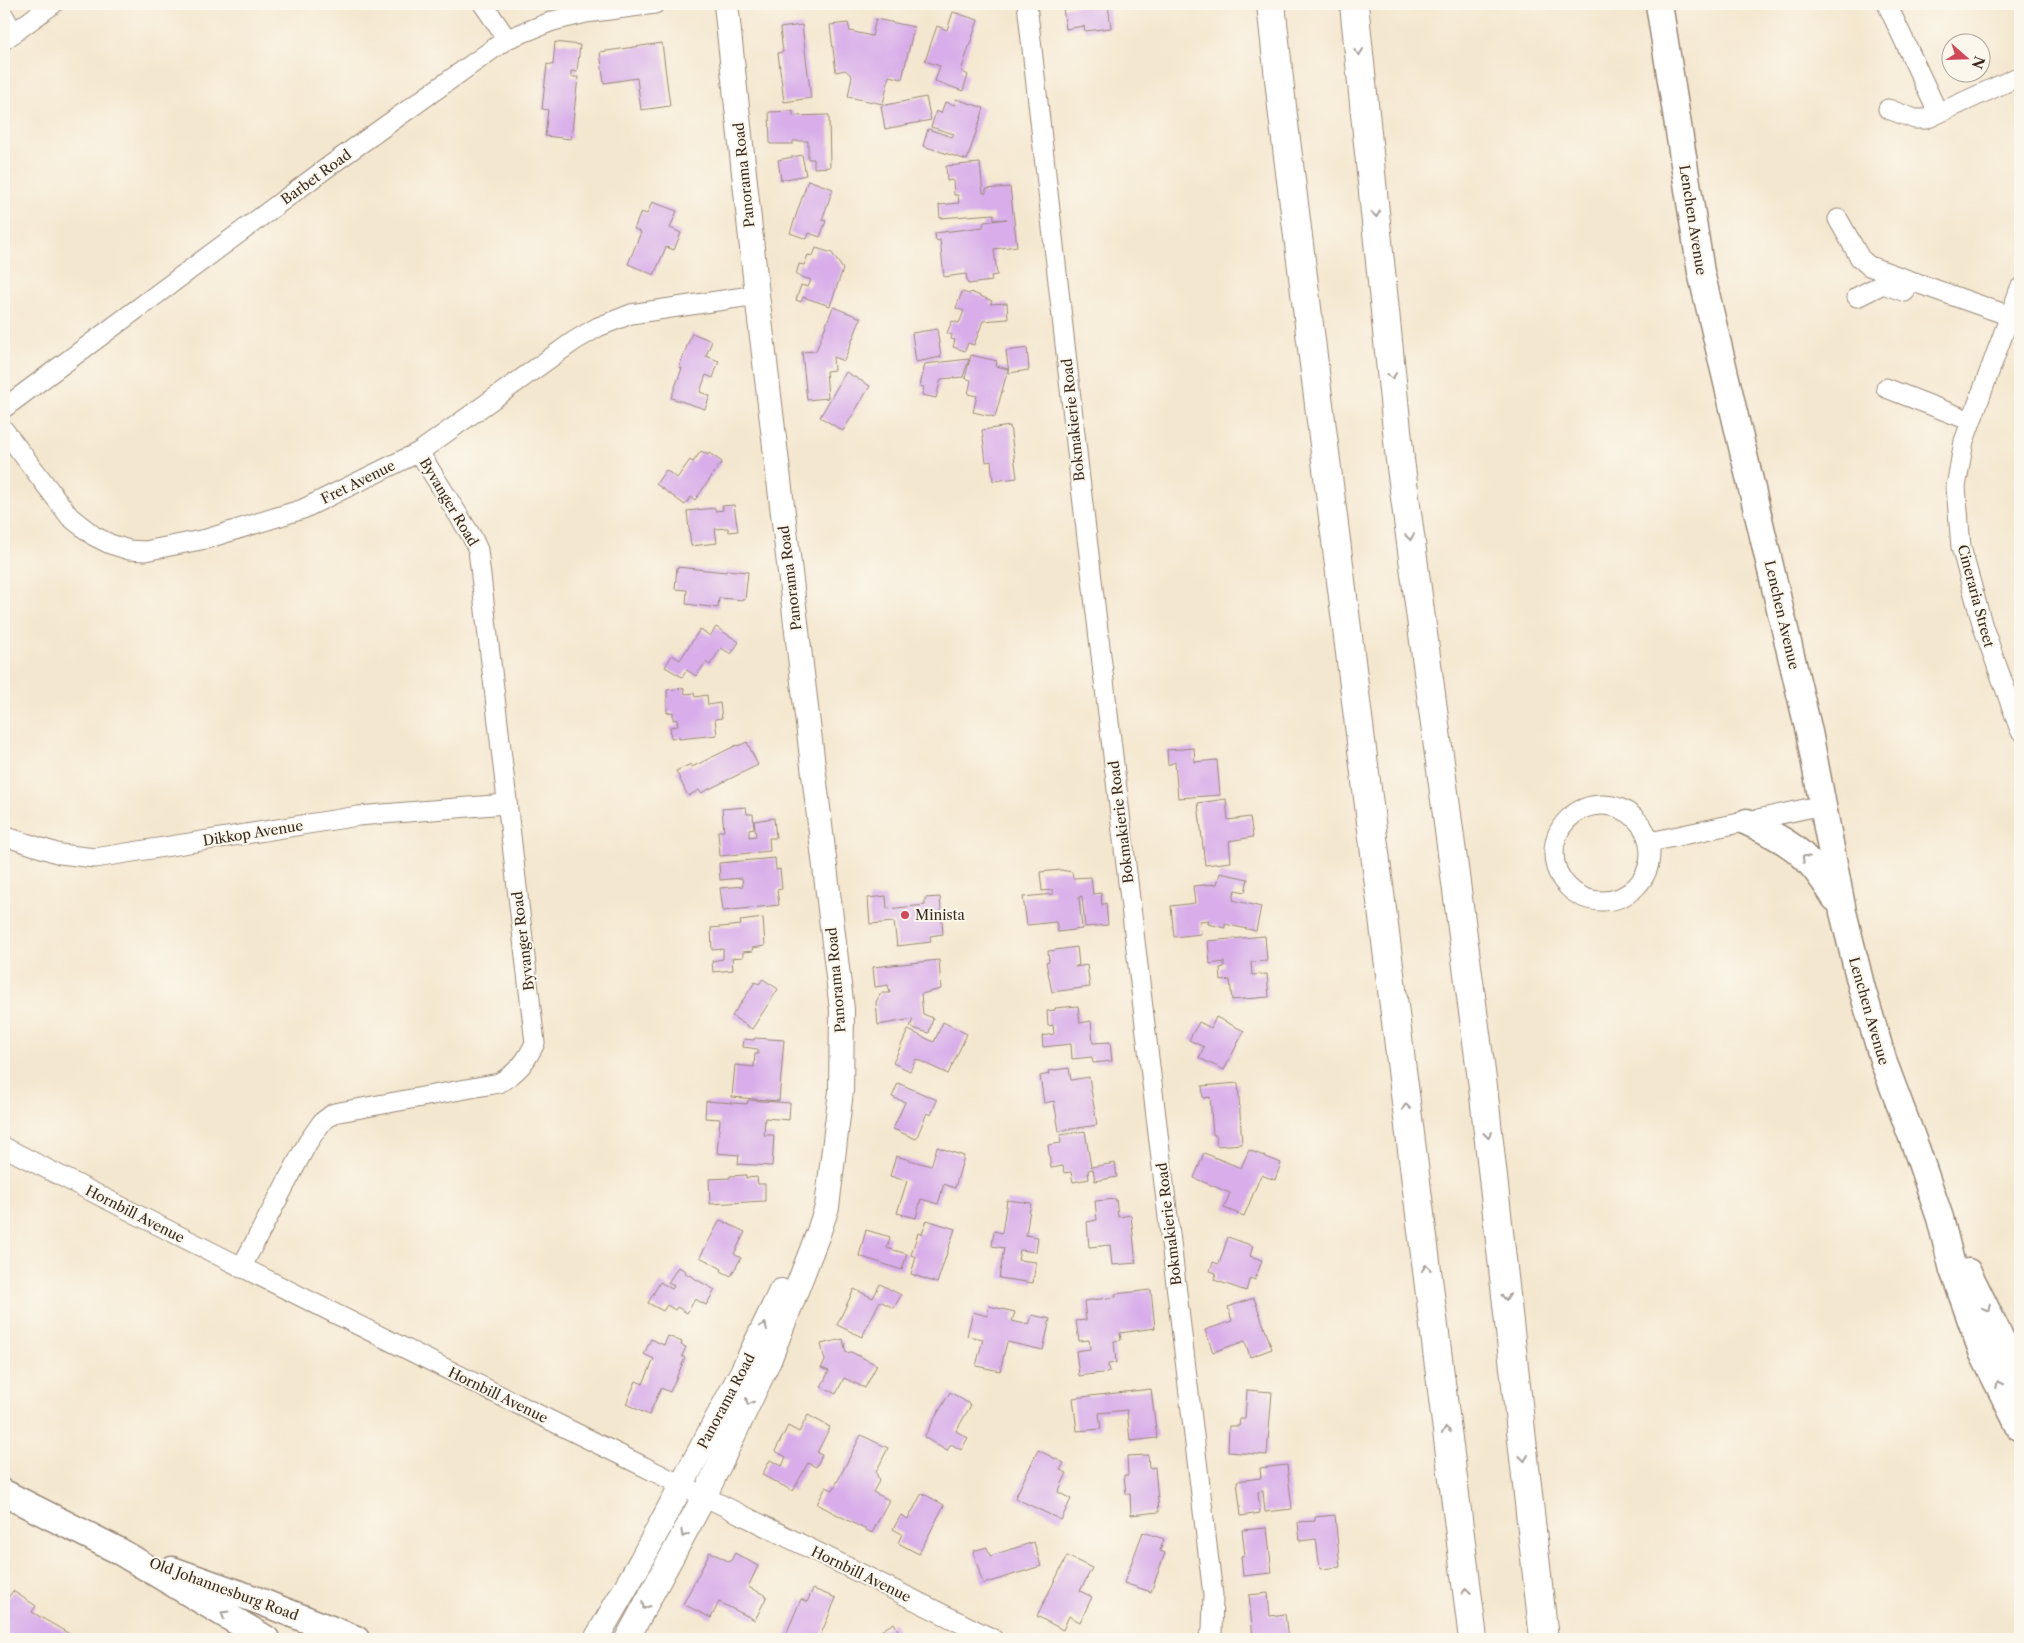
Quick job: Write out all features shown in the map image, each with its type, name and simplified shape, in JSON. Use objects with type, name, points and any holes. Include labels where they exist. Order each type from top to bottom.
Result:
[{"type":"highway","points":[[1270,4],[1472,1639]]},
{"type":"highway","points":[[1354,4],[1400,460],[1483,1087],[1544,1639]]},
{"type":"main road","name":"Lenchen Avenue","points":[[1659,4],[1701,272],[1802,703],[1843,912],[1862,990],[1884,1063],[1940,1218],[1953,1270],[1983,1354],[2020,1428]]},
{"type":"main road","points":[[1747,822],[1789,843],[1805,856],[1817,870],[1843,912]]},
{"type":"main road","name":"Lenchen Avenue","points":[[1940,1218],[1994,1322],[2020,1378]]},
{"type":"main road","name":"Old Johannesburg Road","points":[[4,1493],[119,1551],[266,1639]]},
{"type":"main road","name":"Old Johannesburg Road","points":[[119,1551],[254,1599],[356,1639]]},
{"type":"street","points":[[4,16],[9,37],[54,4]]},
{"type":"street","points":[[483,4],[507,39]]},
{"type":"street","name":"Barbet Road","points":[[4,408],[332,164],[507,39],[553,21],[586,13],[655,4]]},
{"type":"street","name":"Panorama Road","points":[[627,1639],[705,1495],[770,1358],[810,1257],[828,1207],[841,1091],[842,1010],[757,295],[726,4]]},
{"type":"street","name":"Bokmakierie Road","points":[[1027,4],[1080,478],[1213,1595],[1212,1632],[1208,1639]]},
{"type":"street","points":[[1887,4],[1938,113]]},
{"type":"street","points":[[1888,109],[1920,120],[2020,76]]},
{"type":"street","points":[[1838,219],[1860,258],[1869,266],[2008,322]]},
{"type":"street","points":[[1857,297],[1883,284],[2008,322]]},
{"type":"street","name":"Cineraria Street","points":[[2020,288],[1964,440],[1956,487],[1961,547],[1983,627],[2020,730]]},
{"type":"street","name":"Fret Avenue","points":[[4,430],[70,517],[94,536],[110,544],[129,550],[145,551],[206,539],[303,509],[419,452],[574,341],[631,314],[757,295]]},
{"type":"street","points":[[1886,388],[1971,421]]},
{"type":"street","name":"Byvanger Road","points":[[241,1268],[308,1142],[322,1122],[334,1113],[499,1083],[510,1077],[526,1062],[535,1043],[478,550],[472,537],[419,452]]},
{"type":"street","name":"Dikkop Avenue","points":[[4,836],[60,854],[95,858],[358,816],[506,804]]},
{"type":"street","points":[[1610,804],[1628,811],[1643,824],[1650,842],[1650,861],[1644,879],[1631,892],[1614,900],[1595,901],[1577,895],[1563,882],[1555,866],[1554,846],[1560,828],[1573,813],[1591,805],[1610,804]]},
{"type":"street","points":[[1650,842],[1823,805]]},
{"type":"street","name":"Hornbill Avenue","points":[[4,1147],[241,1268],[705,1495],[993,1639]]},
{"type":"street","name":"Panorama Road","points":[[596,1639],[641,1561],[743,1370],[798,1254],[834,1152]]},
{"type":"building","points":[[1082,4],[1108,4],[1111,28],[1085,31],[1084,26],[1066,29],[1063,8],[1081,5],[1082,10]]},
{"type":"building","points":[[953,12],[978,20],[961,71],[968,75],[963,91],[935,81],[940,66],[925,61],[937,26],[947,30]]},
{"type":"building","points":[[876,19],[914,27],[902,79],[889,76],[883,104],[848,97],[852,76],[845,70],[836,72],[830,25],[848,23],[850,31],[872,36]]},
{"type":"building","points":[[802,25],[811,98],[784,102],[778,53],[783,52],[780,28]]},
{"type":"building","points":[[555,42],[580,45],[577,72],[571,71],[571,77],[578,77],[571,139],[545,136],[548,110],[542,109],[547,64],[553,65]]},
{"type":"building","points":[[662,43],[670,106],[641,110],[637,78],[604,83],[600,52]]},
{"type":"building","points":[[926,97],[931,120],[885,129],[881,106]]},
{"type":"building","points":[[956,99],[984,108],[967,160],[923,146],[928,129],[952,137],[954,134],[931,127],[936,111],[941,113],[945,102],[955,105]]},
{"type":"building","points":[[793,111],[793,116],[829,115],[830,167],[814,168],[814,159],[808,159],[808,141],[793,141],[793,144],[770,144],[769,112]]},
{"type":"building","points":[[802,155],[806,175],[781,180],[778,160]]},
{"type":"building","points":[[980,163],[983,193],[986,193],[986,189],[1010,187],[1017,246],[994,249],[997,275],[991,276],[992,281],[968,284],[966,274],[944,277],[940,240],[936,241],[935,233],[983,227],[984,222],[1007,219],[994,220],[994,214],[940,218],[939,205],[959,203],[958,195],[954,195],[953,180],[947,181],[946,166]]},
{"type":"building","points":[[808,180],[833,189],[822,220],[826,221],[820,237],[809,233],[807,239],[790,233]]},
{"type":"building","points":[[652,202],[677,211],[670,228],[681,233],[674,250],[666,247],[654,275],[628,264],[641,232],[634,229],[641,212],[647,214]]},
{"type":"building","points":[[816,248],[832,253],[843,269],[830,306],[803,297],[801,302],[796,300],[801,285],[808,287],[811,280],[796,275],[799,264],[804,265],[808,255],[813,256]]},
{"type":"building","points":[[962,292],[969,294],[971,292],[992,301],[990,304],[1007,303],[1008,319],[983,321],[974,345],[968,343],[965,351],[953,347],[955,340],[951,339],[952,335],[947,333],[952,321],[959,323],[964,311],[956,308]]},
{"type":"building","points":[[833,307],[861,318],[844,361],[833,357],[834,370],[826,371],[828,398],[807,400],[802,352],[816,351]]},
{"type":"building","points":[[937,329],[941,357],[916,362],[912,333]]},
{"type":"building","points":[[692,333],[712,341],[706,356],[719,361],[713,378],[706,375],[700,392],[710,396],[705,409],[671,398],[682,368],[679,367]]},
{"type":"building","points":[[1027,348],[1029,370],[1009,373],[1006,351]]},
{"type":"building","points":[[971,355],[997,361],[996,366],[1008,369],[995,417],[973,412],[977,396],[968,394],[971,380],[965,378]]},
{"type":"building","points":[[969,359],[963,377],[941,379],[936,398],[922,395],[924,387],[920,386],[925,364]]},
{"type":"building","points":[[846,372],[870,386],[843,431],[820,417]]},
{"type":"building","points":[[1010,426],[1017,478],[993,481],[991,461],[986,462],[982,430]]},
{"type":"building","points":[[701,451],[708,455],[709,453],[722,462],[695,500],[691,497],[685,505],[656,484],[666,470],[677,478],[690,460],[693,462]]},
{"type":"building","points":[[734,505],[738,531],[729,532],[728,528],[715,529],[717,543],[691,546],[687,511],[715,508],[715,511],[723,510],[722,506]]},
{"type":"building","points":[[677,567],[726,572],[727,570],[748,572],[745,600],[719,598],[718,608],[686,604],[687,590],[675,589]]},
{"type":"building","points":[[716,627],[739,642],[731,654],[721,648],[710,665],[706,662],[696,676],[687,670],[682,677],[665,667],[672,655],[680,660],[700,629],[710,636]]},
{"type":"building","points":[[684,688],[685,694],[694,693],[695,697],[707,695],[708,705],[720,703],[722,718],[715,719],[717,735],[679,739],[679,737],[671,738],[670,727],[678,726],[677,719],[673,720],[673,712],[667,713],[667,690]]},
{"type":"building","points":[[747,742],[758,765],[701,793],[699,790],[688,796],[676,771],[691,764],[692,767]]},
{"type":"building","points":[[1194,748],[1195,762],[1217,760],[1220,795],[1178,798],[1175,762],[1168,765],[1167,750]]},
{"type":"building","points":[[1226,799],[1228,820],[1250,817],[1253,837],[1229,841],[1231,862],[1205,865],[1198,803]]},
{"type":"building","points":[[746,807],[747,814],[753,814],[754,828],[749,829],[749,837],[756,836],[754,821],[774,818],[776,838],[769,838],[770,851],[720,856],[718,831],[724,831],[722,809]]},
{"type":"building","points":[[775,858],[776,870],[780,869],[782,889],[777,890],[779,905],[723,911],[720,888],[743,886],[742,878],[720,880],[719,863]]},
{"type":"building","points":[[1061,870],[1072,872],[1073,878],[1091,877],[1093,894],[1101,893],[1102,905],[1106,903],[1108,925],[1085,927],[1082,896],[1079,897],[1082,929],[1058,932],[1056,922],[1027,925],[1023,897],[1053,894],[1053,890],[1042,891],[1040,872]]},
{"type":"building","points":[[1220,873],[1248,879],[1245,892],[1235,890],[1233,900],[1261,907],[1256,931],[1225,924],[1225,928],[1208,924],[1209,920],[1200,921],[1201,934],[1174,937],[1171,906],[1195,903],[1193,886],[1217,884]]},
{"type":"building","name":"Minista","points":[[886,896],[887,909],[925,905],[925,898],[940,897],[943,934],[930,936],[931,942],[897,946],[894,922],[870,924],[868,898]]},
{"type":"building","points":[[763,918],[765,946],[752,948],[753,951],[743,952],[743,957],[732,958],[733,970],[713,972],[712,961],[723,959],[723,949],[712,950],[711,928],[741,925],[740,921]]},
{"type":"building","points":[[1265,936],[1267,961],[1251,962],[1252,975],[1267,974],[1269,997],[1232,1000],[1230,980],[1221,981],[1220,968],[1224,967],[1224,962],[1210,964],[1208,941]]},
{"type":"building","points":[[1077,947],[1079,965],[1075,967],[1087,965],[1090,987],[1052,992],[1046,962],[1049,961],[1048,951]]},
{"type":"building","points":[[939,960],[941,989],[921,994],[923,1014],[933,1018],[929,1033],[910,1027],[913,1019],[878,1025],[876,1002],[881,993],[890,993],[888,985],[875,987],[873,967]]},
{"type":"building","points":[[763,979],[778,989],[752,1029],[732,1016],[755,982],[759,984]]},
{"type":"building","points":[[1078,1006],[1080,1023],[1091,1021],[1093,1043],[1110,1042],[1112,1061],[1093,1063],[1092,1057],[1072,1059],[1071,1044],[1043,1047],[1042,1036],[1054,1034],[1053,1025],[1048,1026],[1047,1011],[1055,1010],[1055,1008]]},
{"type":"building","points":[[1216,1017],[1244,1031],[1224,1070],[1199,1058],[1204,1047],[1189,1040],[1199,1022],[1211,1028]]},
{"type":"building","points":[[943,1022],[967,1034],[948,1074],[916,1059],[910,1071],[893,1063],[908,1030],[934,1042]]},
{"type":"building","points":[[755,1038],[784,1040],[779,1101],[732,1097],[735,1065],[754,1067],[755,1054],[758,1054],[758,1049],[743,1047],[744,1039],[754,1040]]},
{"type":"building","points":[[1069,1068],[1071,1080],[1089,1077],[1097,1125],[1059,1131],[1054,1101],[1044,1103],[1040,1076],[1049,1074],[1048,1071]]},
{"type":"building","points":[[898,1083],[937,1100],[931,1115],[927,1113],[916,1139],[893,1129],[905,1102],[892,1097]]},
{"type":"building","points":[[1238,1083],[1242,1144],[1217,1146],[1216,1135],[1213,1135],[1210,1097],[1203,1098],[1202,1086]]},
{"type":"building","points":[[748,1100],[790,1103],[789,1120],[765,1118],[764,1135],[774,1135],[772,1166],[738,1164],[739,1155],[717,1153],[720,1119],[705,1118],[706,1101],[747,1104]]},
{"type":"building","points":[[1085,1131],[1091,1167],[1115,1163],[1117,1177],[1095,1181],[1093,1169],[1088,1170],[1089,1179],[1073,1182],[1071,1172],[1064,1173],[1063,1166],[1051,1168],[1048,1145],[1061,1143],[1060,1135]]},
{"type":"building","points":[[937,1147],[964,1156],[955,1188],[944,1184],[938,1204],[921,1199],[916,1218],[897,1213],[907,1181],[890,1176],[896,1156],[931,1166]]},
{"type":"building","points":[[1249,1150],[1281,1163],[1275,1180],[1261,1175],[1244,1216],[1224,1208],[1230,1193],[1194,1178],[1204,1153],[1241,1168]]},
{"type":"building","points":[[746,1175],[746,1178],[757,1177],[758,1184],[765,1184],[765,1201],[710,1204],[709,1179]]},
{"type":"building","points":[[1116,1199],[1118,1217],[1131,1215],[1136,1263],[1112,1265],[1110,1245],[1089,1247],[1087,1222],[1097,1220],[1095,1201]]},
{"type":"building","points":[[1007,1200],[1031,1203],[1026,1235],[1038,1237],[1036,1252],[1020,1250],[1018,1260],[1036,1262],[1033,1283],[999,1278],[1004,1248],[992,1246],[994,1231],[1002,1233]]},
{"type":"building","points":[[720,1220],[745,1232],[734,1254],[741,1258],[731,1276],[700,1257]]},
{"type":"building","points":[[927,1220],[955,1229],[937,1283],[911,1274],[916,1257],[911,1255],[918,1233],[922,1234]]},
{"type":"building","points":[[866,1230],[890,1237],[887,1248],[907,1254],[902,1270],[859,1256]]},
{"type":"building","points":[[1228,1237],[1253,1246],[1250,1256],[1262,1260],[1255,1280],[1250,1278],[1246,1291],[1214,1280],[1216,1273],[1210,1271],[1213,1262],[1219,1264]]},
{"type":"building","points":[[678,1267],[715,1290],[706,1305],[695,1299],[687,1313],[677,1307],[675,1310],[667,1305],[663,1311],[648,1303],[660,1282],[672,1289],[674,1286],[668,1283]]},
{"type":"building","points":[[880,1284],[901,1295],[894,1308],[880,1301],[862,1337],[837,1325],[854,1289],[873,1298]]},
{"type":"building","points":[[1151,1290],[1155,1328],[1120,1333],[1121,1340],[1114,1341],[1116,1363],[1108,1364],[1109,1372],[1079,1376],[1076,1351],[1090,1349],[1089,1340],[1079,1341],[1076,1321],[1086,1320],[1084,1301],[1116,1297],[1115,1294]]},
{"type":"building","points":[[1254,1298],[1272,1349],[1250,1357],[1245,1341],[1213,1352],[1205,1330],[1232,1321],[1228,1307]]},
{"type":"building","points":[[989,1306],[1015,1312],[1012,1321],[1029,1325],[1032,1315],[1050,1319],[1043,1350],[1007,1342],[1000,1371],[976,1366],[983,1339],[967,1336],[973,1312],[987,1316]]},
{"type":"building","points":[[668,1336],[682,1342],[681,1345],[686,1347],[682,1356],[685,1358],[670,1392],[661,1388],[649,1415],[626,1404],[636,1381],[643,1384],[654,1359],[644,1354],[651,1339],[664,1345]]},
{"type":"building","points":[[843,1339],[846,1353],[851,1352],[877,1365],[865,1388],[844,1378],[836,1394],[821,1387],[829,1371],[821,1368],[825,1361],[821,1344]]},
{"type":"building","points":[[1151,1389],[1157,1438],[1130,1441],[1127,1410],[1099,1413],[1101,1429],[1077,1431],[1073,1398]]},
{"type":"building","points":[[1247,1390],[1272,1392],[1267,1455],[1228,1452],[1229,1426],[1239,1426],[1240,1419],[1245,1419]]},
{"type":"building","points":[[950,1392],[971,1405],[956,1431],[968,1438],[961,1450],[951,1444],[947,1451],[924,1437]]},
{"type":"building","points":[[808,1415],[830,1427],[817,1453],[822,1455],[816,1467],[808,1463],[793,1491],[762,1475],[770,1460],[782,1466],[786,1457],[775,1451],[788,1426],[799,1432]]},
{"type":"building","points":[[861,1435],[888,1448],[876,1472],[879,1481],[873,1492],[889,1500],[872,1533],[817,1504],[826,1487],[833,1490]]},
{"type":"building","points":[[1038,1450],[1064,1463],[1060,1470],[1067,1473],[1058,1492],[1071,1499],[1061,1520],[1015,1498]]},
{"type":"building","points":[[1148,1455],[1149,1468],[1155,1467],[1159,1512],[1131,1515],[1130,1494],[1126,1494],[1124,1475],[1128,1475],[1127,1456]]},
{"type":"building","points":[[1287,1465],[1292,1509],[1265,1512],[1263,1491],[1258,1492],[1260,1513],[1241,1516],[1237,1481],[1261,1478],[1260,1468]]},
{"type":"building","points":[[922,1493],[944,1505],[919,1554],[898,1543],[902,1534],[893,1529],[901,1515],[908,1519]]},
{"type":"building","points":[[1335,1515],[1340,1567],[1320,1569],[1316,1539],[1300,1541],[1298,1522],[1315,1521],[1315,1517]]},
{"type":"building","points":[[1267,1528],[1272,1573],[1243,1576],[1241,1556],[1245,1555],[1242,1530]]},
{"type":"building","points":[[1143,1532],[1164,1539],[1160,1551],[1165,1553],[1151,1592],[1124,1583]]},
{"type":"building","points":[[1034,1542],[1041,1566],[983,1584],[973,1551],[987,1547],[990,1556]]},
{"type":"building","points":[[710,1552],[730,1562],[735,1553],[758,1566],[748,1587],[767,1596],[755,1620],[719,1602],[711,1618],[683,1604]]},
{"type":"building","points":[[1067,1556],[1092,1568],[1080,1591],[1092,1597],[1080,1622],[1069,1616],[1063,1630],[1037,1616]]},
{"type":"building","points":[[813,1589],[836,1598],[819,1639],[784,1639],[801,1599],[807,1602]]},
{"type":"building","points":[[13,1591],[36,1606],[32,1612],[78,1639],[4,1639],[4,1603]]},
{"type":"building","points":[[1268,1593],[1270,1616],[1285,1614],[1288,1639],[1253,1639],[1249,1595]]},
{"type":"building","points":[[894,1623],[903,1639],[877,1639],[874,1635]]},
{"type":"place","name":"Minista","points":[[905,915]]}]
